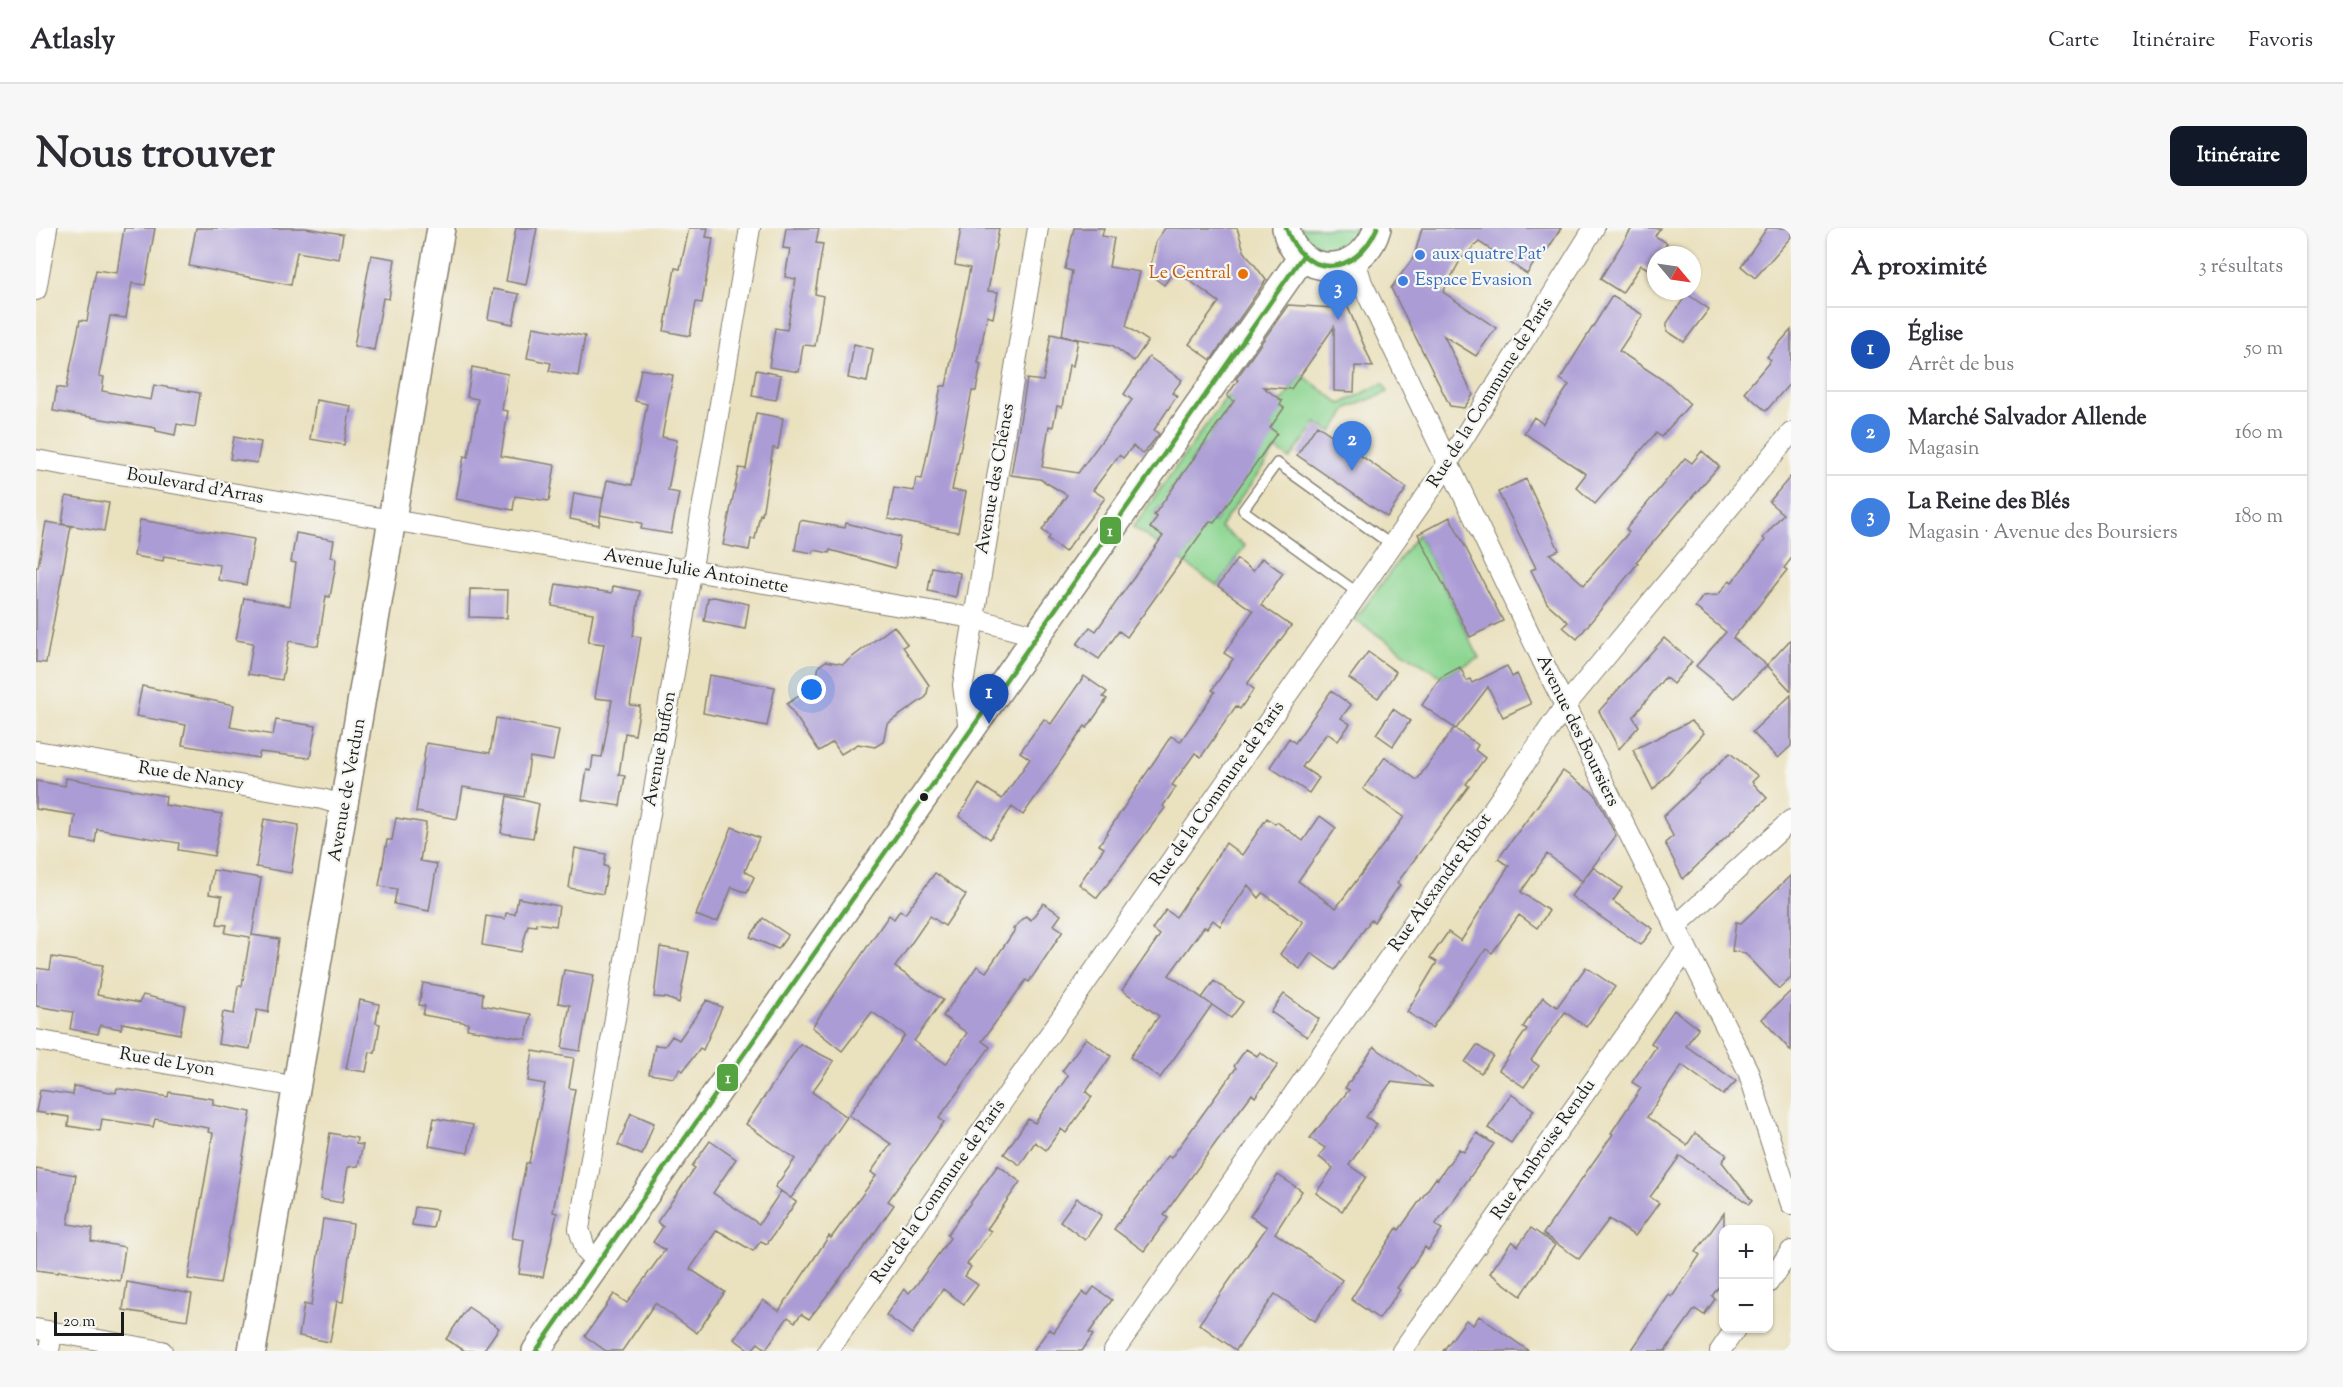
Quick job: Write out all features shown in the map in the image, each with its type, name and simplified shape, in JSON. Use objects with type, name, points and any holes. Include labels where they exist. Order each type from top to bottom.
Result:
[{"type":"street","points":[[36,290],[47,228]]},
{"type":"street","name":"Avenue de Verdun","points":[[252,1351],[441,228]]},
{"type":"street","name":"Avenue Buffon","points":[[598,1264],[586,1251],[579,1229],[750,228]]},
{"type":"street","name":"Avenue des Chênes","points":[[969,731],[963,685],[972,618],[1038,228]]},
{"type":"street","points":[[1286,228],[1293,247],[1302,257],[1314,264],[1328,267],[1342,266],[1367,251],[1377,228]]},
{"type":"street","name":"Rue de la Commune de Paris","points":[[828,1351],[1392,546],[1449,462],[1594,228]]},
{"type":"street","points":[[542,1349],[598,1264],[1302,257]]},
{"type":"street","name":"Avenue des Boursiers","points":[[1355,260],[1362,283],[1565,706],[1748,1071],[1791,1204]]},
{"type":"street","name":"Rue Alexandre Ribot","points":[[1114,1351],[1565,706],[1791,433]]},
{"type":"street","name":"Boulevard d'Arras","points":[[36,460],[354,513]]},
{"type":"street","name":"Avenue Julie Antoinette","points":[[354,513],[972,618],[1037,636]]},
{"type":"street","name":"Rue de Nancy","points":[[36,751],[322,799],[345,806]]},
{"type":"street","points":[[1675,927],[1791,820]]},
{"type":"street","name":"Rue Ambroise Rendu","points":[[1402,1351],[1687,949]]},
{"type":"street","name":"Rue de Lyon","points":[[36,1040],[297,1087]]},
{"type":"street","points":[[1770,1279],[1791,1251]]},
{"type":"street","points":[[1720,1351],[1733,1333]]},
{"type":"street","points":[[46,1337],[162,1351]]},
{"type":"lane","points":[[1358,593],[1243,510],[1277,463],[1392,546]]},
{"type":"green space","points":[[1300,228],[1356,228],[1344,243],[1329,248],[1313,242]]},
{"type":"green space","points":[[1301,374],[1341,404],[1383,383],[1388,392],[1348,408],[1332,432],[1316,423],[1290,459],[1276,449],[1220,527],[1245,546],[1218,586],[1133,527],[1227,396],[1234,401],[1212,431],[1207,446],[1203,444],[1190,463],[1194,466],[1186,477],[1181,475],[1168,494],[1172,497],[1163,508],[1160,506],[1154,514],[1157,517],[1150,527],[1187,553],[1209,520],[1214,523],[1273,431],[1270,428],[1280,405]]},
{"type":"green space","points":[[1418,534],[1479,658],[1441,677],[1355,620]]},
{"type":"building","points":[[124,228],[155,228],[145,285],[132,283],[126,318],[110,316],[99,376],[104,377],[102,391],[151,400],[154,385],[200,393],[195,427],[177,424],[175,435],[156,431],[156,428],[53,411],[57,387],[66,389],[80,320],[87,321],[96,270],[117,273]]},
{"type":"building","points":[[196,228],[306,228],[343,234],[339,259],[297,252],[291,285],[189,266]]},
{"type":"building","points":[[516,228],[537,228],[526,285],[506,281]]},
{"type":"building","points":[[689,228],[708,228],[706,237],[713,238],[702,303],[696,302],[690,336],[664,331],[675,268],[680,269]]},
{"type":"building","points":[[786,228],[819,228],[816,243],[823,244],[815,294],[823,296],[815,346],[803,345],[799,372],[769,367],[775,328],[787,330],[796,279],[785,277],[790,249],[783,248]]},
{"type":"building","points":[[961,228],[999,228],[988,291],[998,292],[993,318],[987,316],[978,363],[981,364],[976,391],[972,391],[952,490],[966,492],[958,532],[888,519],[894,488],[914,491],[916,478],[922,479],[941,386],[946,386],[970,268],[955,265]]},
{"type":"building","points":[[1074,228],[1104,228],[1102,236],[1114,238],[1109,267],[1140,272],[1126,326],[1148,341],[1134,361],[1112,345],[1062,336],[1072,271],[1065,269]]},
{"type":"building","points":[[1165,228],[1237,228],[1244,251],[1266,280],[1211,360],[1189,344],[1219,302],[1175,270],[1164,285],[1149,274],[1156,241]]},
{"type":"building","points":[[1422,228],[1561,228],[1545,254],[1541,252],[1527,274],[1479,242],[1461,259],[1443,292],[1496,328],[1476,356],[1444,336],[1473,395],[1464,408],[1450,406],[1391,288],[1414,257]]},
{"type":"building","points":[[1632,228],[1660,228],[1655,236],[1667,243],[1665,246],[1647,246],[1647,268],[1641,265],[1622,293],[1600,279]]},
{"type":"building","points":[[1767,228],[1791,228],[1791,237],[1755,278],[1741,266]]},
{"type":"building","points":[[371,255],[395,259],[389,299],[383,298],[374,350],[354,346]]},
{"type":"building","points":[[1334,281],[1337,281],[1373,367],[1355,366],[1354,392],[1334,391],[1334,327],[1291,389],[1263,387],[1282,401],[1280,405],[1284,408],[1270,428],[1277,433],[1214,523],[1210,521],[1127,637],[1119,631],[1099,659],[1077,644],[1090,627],[1096,631],[1163,536],[1150,528],[1157,517],[1154,515],[1234,401],[1227,396],[1238,380],[1236,379],[1288,305],[1334,308]]},
{"type":"building","points":[[493,289],[519,294],[513,324],[488,319]]},
{"type":"building","points":[[1612,296],[1643,315],[1619,351],[1669,384],[1690,404],[1661,437],[1656,433],[1595,504],[1576,487],[1586,474],[1524,433],[1534,417],[1543,424],[1569,385],[1560,379]]},
{"type":"building","points":[[1683,300],[1696,300],[1709,309],[1684,342],[1667,331],[1667,323]]},
{"type":"building","points":[[533,327],[585,336],[578,376],[549,371],[551,363],[527,358]]},
{"type":"building","points":[[1791,330],[1791,382],[1766,411],[1744,392],[1771,360],[1767,357]]},
{"type":"building","points":[[1051,334],[1078,340],[1073,366],[1069,365],[1062,407],[1057,406],[1053,427],[1049,426],[1042,467],[1078,473],[1132,400],[1124,394],[1149,357],[1182,380],[1172,393],[1177,396],[1154,430],[1159,434],[1143,454],[1133,446],[1123,458],[1119,455],[1093,490],[1105,498],[1065,552],[1048,539],[1050,536],[1042,530],[1067,495],[1040,479],[1011,475],[1027,379],[1043,381]]},
{"type":"building","points":[[854,344],[873,349],[867,382],[848,378]]},
{"type":"building","points":[[472,367],[508,374],[502,410],[508,411],[501,456],[555,465],[549,501],[515,496],[513,510],[456,499],[464,456],[468,457],[478,399],[467,397]]},
{"type":"building","points":[[641,369],[673,375],[662,437],[677,440],[668,491],[679,493],[671,534],[641,529],[642,523],[600,515],[607,480],[632,485],[647,404],[635,401]]},
{"type":"building","points":[[756,370],[781,375],[776,400],[752,396]]},
{"type":"building","points":[[316,400],[351,406],[344,445],[310,439]]},
{"type":"building","points":[[756,413],[783,418],[778,449],[773,448],[762,515],[760,514],[755,539],[751,539],[749,550],[723,545],[739,468],[746,469]]},
{"type":"building","points":[[1317,425],[1407,488],[1387,517],[1297,455]]},
{"type":"building","points":[[234,437],[261,442],[257,463],[230,459]]},
{"type":"building","points":[[1702,451],[1719,466],[1636,562],[1638,563],[1577,639],[1563,627],[1568,622],[1547,603],[1531,570],[1536,568],[1498,492],[1526,479],[1559,550],[1550,554],[1584,585],[1629,532],[1626,529],[1685,458],[1692,463]]},
{"type":"building","points":[[1791,476],[1791,559],[1784,568],[1787,570],[1733,638],[1767,665],[1735,698],[1696,666],[1726,632],[1695,607],[1703,596],[1718,595],[1730,580],[1732,582],[1765,540],[1763,538],[1783,514],[1769,502]]},
{"type":"building","points":[[574,493],[603,498],[599,525],[570,519]]},
{"type":"building","points":[[66,496],[109,503],[104,531],[62,524]]},
{"type":"building","points":[[1450,517],[1503,621],[1470,637],[1418,534]]},
{"type":"building","points":[[140,520],[254,539],[246,585],[218,580],[220,565],[164,556],[163,561],[134,556]]},
{"type":"building","points":[[800,520],[845,528],[846,523],[900,537],[895,568],[830,550],[829,553],[814,550],[813,553],[795,550]]},
{"type":"building","points":[[46,522],[71,526],[46,663],[36,662],[36,567],[38,567]]},
{"type":"building","points":[[296,533],[334,540],[331,557],[336,558],[335,570],[330,597],[326,596],[318,646],[289,641],[282,680],[248,674],[253,643],[236,640],[244,598],[290,606],[296,563],[291,562]]},
{"type":"building","points":[[1262,558],[1283,573],[1261,605],[1291,626],[1247,684],[1254,689],[1240,709],[1236,706],[1201,757],[1195,753],[1172,785],[1176,787],[1163,806],[1165,808],[1097,898],[1079,884],[1104,848],[1099,845],[1171,736],[1180,742],[1215,692],[1212,690],[1233,659],[1224,653],[1253,611],[1218,586],[1237,559],[1253,571]]},
{"type":"building","points":[[932,567],[960,573],[956,597],[928,591]]},
{"type":"building","points":[[556,584],[612,593],[613,586],[640,591],[633,636],[641,637],[630,705],[640,706],[635,735],[625,733],[619,775],[625,776],[620,806],[582,800],[587,770],[591,771],[593,756],[602,757],[612,700],[595,698],[604,644],[588,642],[593,613],[552,606]]},
{"type":"building","points":[[470,589],[508,590],[507,618],[469,617]]},
{"type":"building","points":[[714,597],[749,604],[745,629],[704,621],[708,598]]},
{"type":"building","points":[[894,626],[907,644],[903,647],[929,685],[926,697],[887,724],[883,742],[875,747],[858,744],[841,754],[833,742],[819,751],[787,704],[815,685],[819,666],[826,661],[843,664]]},
{"type":"building","points":[[1664,638],[1692,662],[1673,684],[1665,677],[1633,717],[1639,726],[1619,749],[1599,711]]},
{"type":"building","points":[[1791,639],[1791,691],[1767,665]]},
{"type":"building","points":[[1368,652],[1396,672],[1378,698],[1349,678]]},
{"type":"building","points":[[1507,666],[1512,677],[1517,674],[1531,704],[1503,717],[1488,687],[1456,729],[1422,705],[1441,677],[1460,667],[1467,681],[1470,679],[1472,683]]},
{"type":"building","points":[[709,675],[775,687],[767,726],[703,713]]},
{"type":"building","points":[[1084,676],[1107,692],[1103,697],[1107,699],[1087,728],[1085,726],[1023,815],[1012,807],[990,839],[959,816],[979,784],[1002,799],[1030,759],[1020,752],[1044,719],[1051,724]]},
{"type":"building","points":[[142,686],[234,705],[230,727],[273,735],[276,720],[316,726],[310,758],[260,752],[258,758],[182,745],[186,725],[136,716]]},
{"type":"building","points":[[1331,691],[1351,705],[1341,718],[1350,724],[1338,741],[1327,733],[1302,767],[1319,778],[1309,793],[1270,767],[1289,738],[1295,743]]},
{"type":"building","points":[[1791,695],[1791,746],[1778,758],[1752,732]]},
{"type":"building","points":[[1393,709],[1410,721],[1393,746],[1376,734]]},
{"type":"building","points":[[496,718],[559,730],[553,761],[530,757],[524,797],[463,787],[457,819],[416,812],[426,743],[490,753]]},
{"type":"building","points":[[1691,721],[1704,733],[1653,790],[1633,750]]},
{"type":"building","points":[[1454,728],[1478,745],[1475,750],[1485,758],[1466,784],[1469,786],[1397,883],[1400,885],[1374,922],[1371,920],[1335,970],[1311,953],[1300,969],[1280,954],[1303,922],[1263,893],[1259,898],[1248,885],[1220,926],[1213,920],[1207,928],[1204,927],[1169,975],[1212,1005],[1160,1078],[1130,1057],[1159,1016],[1122,990],[1160,935],[1152,929],[1166,910],[1176,917],[1226,843],[1242,855],[1267,818],[1275,824],[1277,822],[1303,841],[1320,816],[1336,828],[1298,881],[1336,908],[1404,817],[1363,789],[1385,757],[1417,780]]},
{"type":"building","points":[[1730,753],[1758,776],[1752,782],[1767,798],[1683,879],[1665,843],[1673,836],[1663,817]]},
{"type":"building","points":[[1563,771],[1595,794],[1616,836],[1582,881],[1547,854],[1521,892],[1549,911],[1537,928],[1519,915],[1492,953],[1486,949],[1432,1028],[1407,1012],[1437,962],[1430,958],[1448,932],[1461,941],[1509,866],[1498,859]]},
{"type":"building","points":[[66,778],[166,796],[165,805],[222,814],[214,856],[178,850],[179,843],[97,829],[95,843],[72,839],[75,815],[36,809],[36,781],[65,786]]},
{"type":"building","points":[[507,796],[539,804],[533,838],[501,833]]},
{"type":"building","points":[[396,818],[426,823],[420,861],[437,864],[429,911],[394,904],[397,889],[379,886],[387,840],[392,840]]},
{"type":"building","points":[[264,819],[299,825],[291,873],[256,867]]},
{"type":"building","points":[[732,827],[759,838],[745,871],[754,877],[747,893],[732,887],[718,921],[711,921],[696,915]]},
{"type":"building","points":[[575,848],[606,854],[604,866],[608,867],[603,894],[569,888]]},
{"type":"building","points":[[1593,867],[1622,888],[1613,901],[1653,929],[1641,945],[1571,896]]},
{"type":"building","points":[[213,870],[261,878],[252,935],[279,939],[268,1012],[257,1010],[250,1049],[218,1044],[223,1012],[234,1014],[238,986],[242,986],[250,937],[225,933],[227,925],[217,924],[222,896],[209,894]]},
{"type":"building","points":[[935,873],[966,895],[945,926],[930,916],[895,967],[943,1000],[914,1041],[946,1064],[967,1033],[943,1016],[977,966],[986,972],[1015,930],[1013,929],[1026,916],[1031,920],[1043,903],[1061,915],[1054,925],[1063,931],[1029,982],[1026,980],[982,1041],[990,1047],[939,1118],[944,1122],[888,1201],[894,1205],[871,1238],[809,1319],[801,1314],[795,1322],[788,1317],[766,1349],[758,1343],[751,1351],[734,1339],[763,1300],[779,1311],[829,1236],[831,1238],[876,1176],[871,1172],[891,1144],[849,1115],[905,1035],[872,1012],[842,1051],[812,1027],[889,915],[894,919],[900,910],[905,914]]},
{"type":"building","points":[[1791,875],[1791,978],[1779,989],[1745,953],[1732,951],[1736,922],[1741,923]]},
{"type":"building","points":[[518,898],[559,906],[556,926],[536,923],[536,926],[528,925],[521,952],[482,945],[486,916],[505,919],[506,913],[515,914]]},
{"type":"building","points":[[763,918],[788,935],[778,949],[750,937]]},
{"type":"building","points":[[660,947],[689,952],[679,1003],[667,998],[654,997]]},
{"type":"building","points":[[52,957],[103,965],[97,995],[139,1003],[143,995],[185,1005],[180,1034],[122,1023],[121,1029],[100,1025],[98,1034],[70,1029],[73,1012],[36,1006],[36,968],[50,970]]},
{"type":"building","points":[[1586,967],[1615,987],[1586,1027],[1565,1012],[1531,1060],[1539,1066],[1524,1087],[1499,1070],[1527,1029],[1523,1027],[1543,997],[1557,1007]]},
{"type":"building","points":[[564,970],[594,975],[580,1051],[562,1048],[570,1005],[558,1003]]},
{"type":"building","points":[[1214,981],[1243,1002],[1231,1018],[1202,998]]},
{"type":"building","points":[[423,983],[483,993],[482,1005],[531,1014],[526,1039],[467,1029],[468,1023],[423,1015],[425,1006],[419,1005]]},
{"type":"building","points":[[1791,991],[1791,1051],[1762,1019]]},
{"type":"building","points":[[1284,994],[1319,1019],[1307,1037],[1271,1012]]},
{"type":"building","points":[[360,1000],[379,1004],[376,1023],[380,1024],[375,1053],[370,1052],[366,1072],[346,1069]]},
{"type":"building","points":[[707,1000],[722,1007],[703,1050],[700,1048],[683,1071],[680,1069],[674,1078],[649,1074],[655,1045],[665,1046],[672,1036],[679,1040]]},
{"type":"building","points":[[1674,1010],[1698,1028],[1686,1046],[1736,1081],[1723,1095],[1682,1065],[1647,1117],[1687,1145],[1695,1133],[1727,1155],[1722,1162],[1752,1201],[1749,1204],[1680,1156],[1650,1197],[1659,1203],[1635,1236],[1609,1219],[1579,1259],[1543,1234],[1613,1134],[1611,1133],[1641,1088],[1632,1082],[1656,1047],[1651,1043]]},
{"type":"building","points":[[1086,1038],[1111,1056],[1086,1092],[1092,1097],[1066,1133],[1061,1129],[1046,1150],[1035,1142],[1020,1165],[1004,1154],[1028,1119],[1035,1123],[1068,1076],[1062,1071]]},
{"type":"building","points":[[800,1044],[834,1061],[812,1092],[847,1117],[791,1198],[775,1187],[795,1159],[746,1124]]},
{"type":"building","points":[[1477,1045],[1493,1056],[1481,1073],[1465,1062]]},
{"type":"building","points":[[1374,1047],[1433,1087],[1391,1082],[1366,1117],[1377,1124],[1349,1165],[1366,1177],[1342,1211],[1316,1193],[1333,1168],[1319,1157],[1325,1148],[1310,1138],[1349,1090],[1345,1088]]},
{"type":"building","points":[[1246,1049],[1257,1056],[1260,1052],[1278,1065],[1255,1097],[1252,1094],[1222,1134],[1164,1215],[1168,1218],[1144,1251],[1114,1229],[1168,1156],[1171,1158],[1236,1068],[1234,1066]]},
{"type":"building","points":[[533,1051],[574,1058],[569,1088],[575,1089],[553,1212],[557,1213],[543,1277],[519,1274],[524,1240],[512,1238],[526,1163],[529,1163],[545,1084],[528,1081]]},
{"type":"building","points":[[74,1086],[116,1093],[117,1088],[168,1097],[169,1092],[213,1099],[213,1105],[251,1112],[220,1284],[188,1279],[213,1133],[208,1132],[209,1128],[155,1119],[153,1127],[102,1119],[100,1131],[68,1126],[69,1117],[36,1112],[40,1090],[73,1095]]},
{"type":"building","points":[[1511,1094],[1534,1110],[1511,1143],[1488,1128]]},
{"type":"building","points":[[631,1113],[654,1123],[642,1155],[618,1145]]},
{"type":"building","points":[[434,1118],[473,1125],[468,1153],[429,1146]]},
{"type":"building","points":[[330,1133],[357,1138],[356,1144],[363,1145],[358,1166],[348,1167],[342,1203],[320,1199]]},
{"type":"building","points":[[1477,1133],[1494,1144],[1435,1225],[1442,1229],[1428,1250],[1425,1247],[1397,1288],[1400,1290],[1379,1319],[1351,1299],[1397,1228],[1399,1230],[1459,1149],[1464,1152]]},
{"type":"building","points":[[710,1141],[736,1159],[713,1193],[759,1224],[781,1191],[796,1202],[767,1244],[761,1241],[753,1251],[717,1230],[690,1269],[725,1292],[697,1333],[655,1303],[622,1351],[606,1351],[585,1336],[614,1294],[627,1303],[665,1250],[653,1242],[663,1227],[657,1222],[695,1168],[692,1166]]},
{"type":"building","points":[[998,1165],[1020,1182],[987,1229],[991,1231],[967,1264],[971,1267],[965,1276],[978,1285],[964,1304],[943,1289],[912,1334],[886,1315],[904,1289],[909,1293],[917,1284],[950,1238],[947,1235]]},
{"type":"building","points":[[36,1168],[76,1175],[68,1224],[93,1228],[91,1241],[125,1247],[120,1281],[59,1271],[58,1273],[36,1270]]},
{"type":"building","points":[[1278,1175],[1302,1191],[1275,1233],[1342,1280],[1315,1321],[1275,1294],[1236,1350],[1199,1324],[1267,1227],[1250,1216]]},
{"type":"building","points":[[1077,1198],[1102,1215],[1085,1240],[1060,1221]]},
{"type":"building","points":[[415,1207],[437,1210],[433,1228],[412,1225]]},
{"type":"building","points":[[1724,1213],[1724,1225],[1719,1225],[1719,1286],[1712,1296],[1715,1299],[1704,1315],[1695,1309],[1665,1351],[1631,1351],[1669,1295],[1672,1297],[1700,1255],[1696,1252]]},
{"type":"building","points":[[323,1219],[353,1224],[343,1302],[337,1301],[330,1342],[299,1336],[304,1304],[311,1306]]},
{"type":"building","points":[[1531,1228],[1555,1245],[1521,1296],[1490,1273],[1512,1241],[1518,1246]]},
{"type":"building","points":[[127,1282],[192,1294],[187,1320],[123,1310]]},
{"type":"building","points":[[1094,1287],[1112,1300],[1089,1333],[1093,1335],[1082,1351],[1033,1351],[1049,1329],[1054,1332],[1083,1292],[1088,1295]]},
{"type":"building","points":[[468,1307],[499,1328],[483,1351],[465,1351],[446,1339]]},
{"type":"building","points":[[1479,1316],[1529,1351],[1443,1351],[1466,1320],[1473,1325]]},
{"type":"transit line","name":"1","points":[[1286,228],[1305,257],[1318,264],[1331,266],[1344,263],[1357,256],[1368,244],[1377,228]]},
{"type":"transit line","name":"1","points":[[536,1351],[1302,257]]},
{"type":"place","name":"aux quatre Pat'","points":[[1420,255]]},
{"type":"place","name":"Le Central","points":[[1243,274]]},
{"type":"place","name":"Espace Evasion","points":[[1403,281]]},
{"type":"place","name":"La Reine des Blés","points":[[1338,320]]},
{"type":"place","name":"Marché Salvador Allende","points":[[1352,471]]},
{"type":"place","name":"Église","points":[[989,724]]}]
